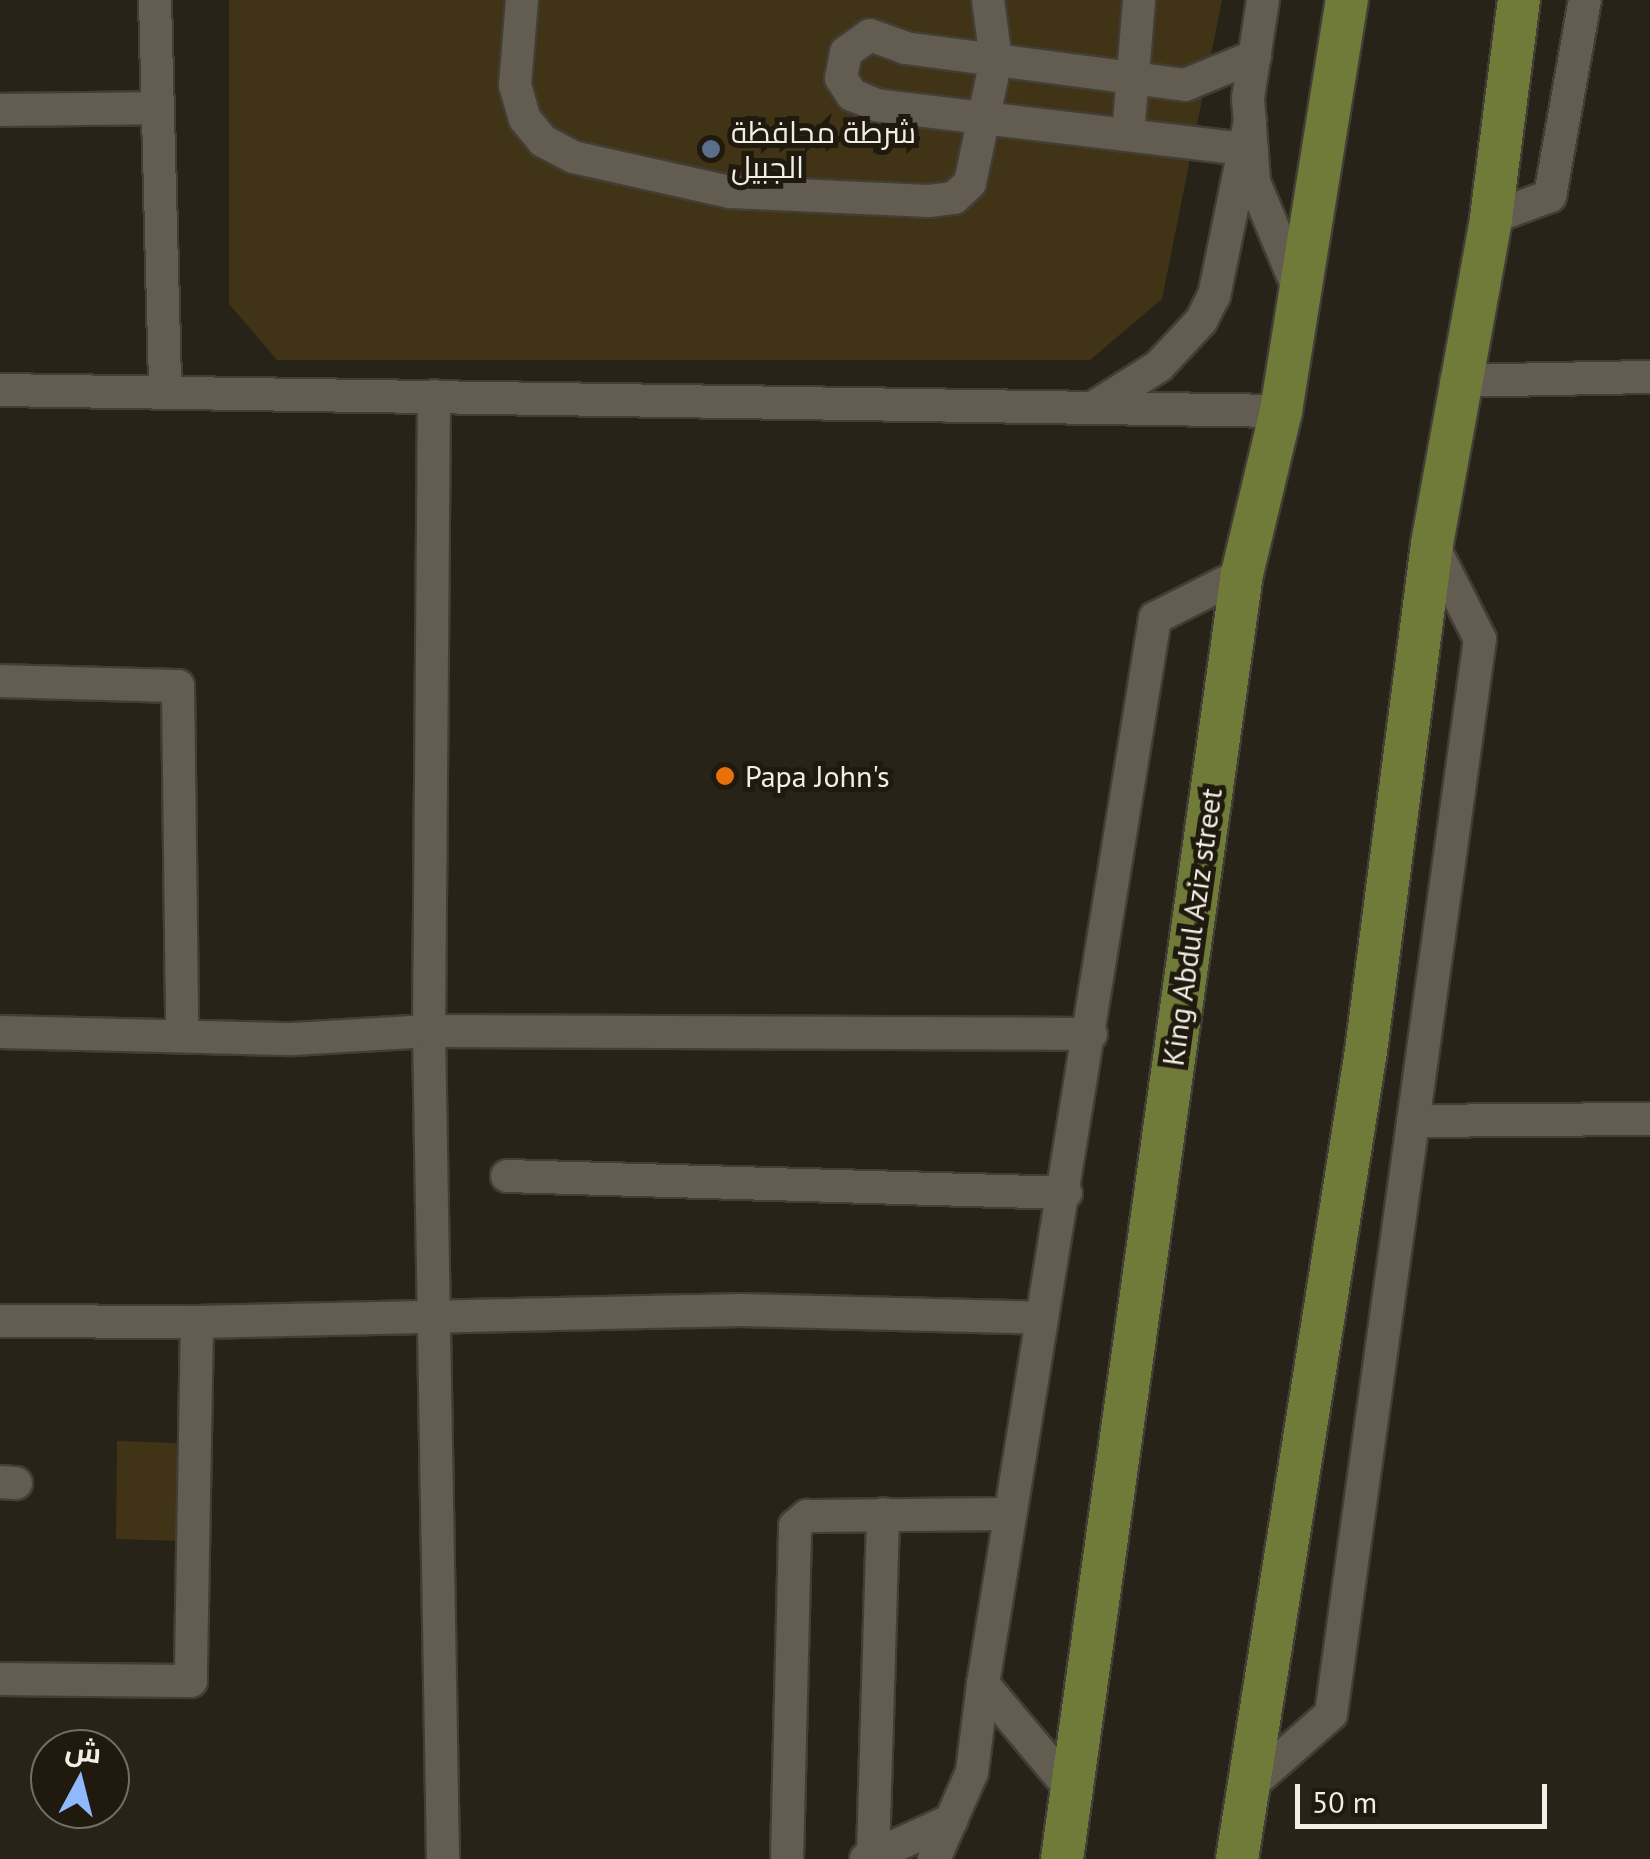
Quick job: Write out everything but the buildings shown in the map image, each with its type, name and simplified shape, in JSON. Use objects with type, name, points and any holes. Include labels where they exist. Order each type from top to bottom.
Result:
[{"type":"main road","name":"King Abdul Aziz street","points":[[1062,1859],[1242,574],[1281,411],[1347,0]]},
{"type":"main road","points":[[1236,1859],[1366,1052],[1432,544],[1456,381],[1491,218],[1520,0]]},
{"type":"street","points":[[154,0],[165,392]]},
{"type":"street","points":[[522,0],[515,85],[524,119],[543,140],[573,157],[730,192],[929,201],[954,198],[970,183],[988,116],[996,60],[988,0]]},
{"type":"street","points":[[1128,135],[1139,0]]},
{"type":"street","points":[[1093,408],[1159,366],[1201,320],[1214,296],[1249,140],[1254,56],[1263,0]]},
{"type":"street","points":[[1491,218],[1550,196],[1586,0]]},
{"type":"street","points":[[1249,140],[1128,135],[864,101],[844,86],[841,65],[852,44],[870,35],[904,48],[1185,85],[1254,56]]},
{"type":"street","points":[[0,110],[156,108]]},
{"type":"street","points":[[1249,140],[1254,182],[1300,290]]},
{"type":"street","points":[[1456,381],[1650,376]]},
{"type":"street","points":[[0,390],[1281,411]]},
{"type":"street","points":[[434,396],[430,1030],[442,1859]]},
{"type":"street","points":[[1244,1792],[1330,1714],[1480,638],[1432,544]]},
{"type":"street","points":[[934,1859],[977,1752],[983,1684],[1041,1318],[1066,1193],[1155,618],[1242,574]]},
{"type":"street","points":[[0,681],[178,686],[182,1033]]},
{"type":"street","points":[[0,1032],[182,1033],[293,1039],[430,1030],[1091,1034]]},
{"type":"street","points":[[1413,1121],[1650,1119]]},
{"type":"street","points":[[507,1176],[1066,1193]]},
{"type":"street","points":[[0,1321],[197,1322],[740,1310],[1041,1318]]},
{"type":"street","points":[[0,1679],[191,1681],[197,1322]]},
{"type":"street","points":[[883,1514],[870,1857],[952,1820]]},
{"type":"street","points":[[787,1859],[790,1543],[806,1516],[1010,1514]]},
{"type":"street","points":[[983,1684],[1070,1788]]},
{"type":"place","name":"شرطة محافظة الجبيل","points":[[711,149]]},
{"type":"place","name":"Papa John's","points":[[725,776]]}]
